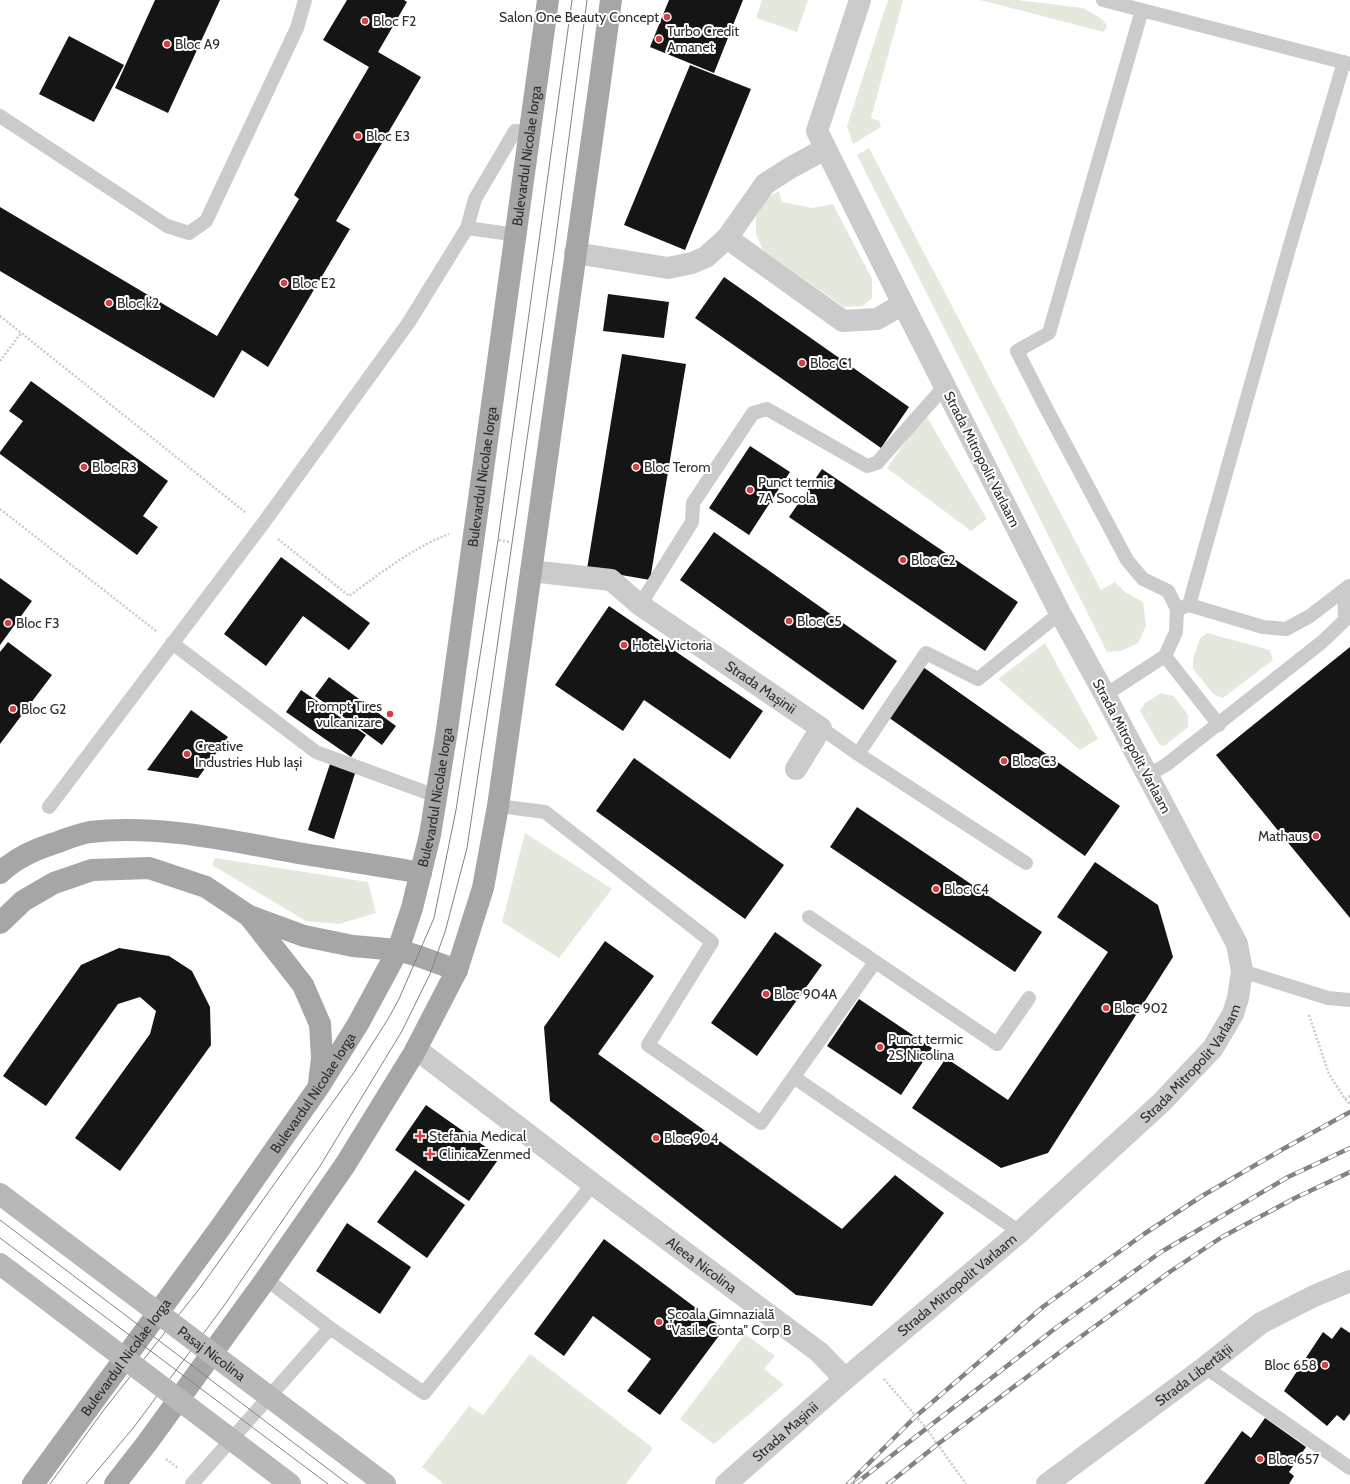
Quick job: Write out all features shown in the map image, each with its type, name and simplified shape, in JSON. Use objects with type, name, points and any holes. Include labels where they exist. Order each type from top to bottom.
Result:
[{"type":"main road","name":"Bulevardul Nicolae Iorga","points":[[33,1484],[220,1228],[318,1088],[358,1024],[398,950],[412,908],[430,835],[447,730],[517,235],[548,0]]},
{"type":"main road","points":[[115,1484],[147,1443],[266,1279],[345,1165],[416,1049],[457,970],[483,888],[498,806],[599,89],[610,0]]},
{"type":"main road","points":[[2,871],[33,850],[89,832],[151,830],[218,839],[421,873]]},
{"type":"main road","points":[[0,923],[23,901],[54,883],[92,870],[149,868],[206,887],[250,916],[304,936],[353,946],[398,950],[457,970]]},
{"type":"main road","points":[[250,916],[302,985],[320,1024],[322,1058],[318,1088]]},
{"type":"main road","name":"Pasaj Nicolina","points":[[0,1194],[386,1484]]},
{"type":"main road","points":[[0,1264],[290,1484]]},
{"type":"street","name":"Strada Mitropolit Varlaam","points":[[845,1379],[1020,1232],[1161,1104],[1213,1048],[1233,1014],[1238,998],[1242,971],[1237,944],[1148,775],[1060,613],[902,304],[817,131],[860,0]]},
{"type":"street","points":[[575,253],[668,268],[706,257],[727,238],[765,184],[790,168],[825,149]]},
{"type":"street","points":[[727,238],[843,321],[877,319],[902,304]]},
{"type":"street","name":"Strada Mașinii","points":[[531,571],[611,580],[640,605],[821,728]]},
{"type":"street","points":[[796,769],[821,728]]},
{"type":"street","name":"Aleea Nicolina","points":[[416,1049],[593,1184],[819,1352],[845,1379]]},
{"type":"street","name":"Strada Libertății","points":[[1047,1484],[1205,1367],[1261,1323],[1314,1296],[1350,1281]]},
{"type":"street","name":"Strada Mașinii","points":[[726,1484],[845,1379]]},
{"type":"lane","points":[[0,116],[167,226],[189,233],[206,221],[297,28],[305,0]]},
{"type":"lane","points":[[1103,0],[1347,63],[1288,252],[1176,632],[1165,656],[1105,695]]},
{"type":"lane","points":[[1142,10],[1049,333],[1017,351],[1127,560],[1143,579],[1168,591],[1183,607],[1263,627],[1286,629],[1310,616],[1347,587]]},
{"type":"lane","points":[[49,807],[262,525],[409,322],[467,228],[475,199],[516,131],[530,132]]},
{"type":"lane","points":[[467,228],[517,235]]},
{"type":"lane","points":[[640,605],[692,522],[693,503],[753,412],[767,409],[867,466],[877,463],[945,386]]},
{"type":"lane","points":[[1148,775],[1166,765],[1219,725],[1322,642],[1345,620],[1347,587]]},
{"type":"lane","points":[[858,754],[926,653],[978,679],[1060,613]]},
{"type":"lane","points":[[172,643],[316,752],[436,796]]},
{"type":"lane","points":[[1165,656],[1219,725]]},
{"type":"lane","points":[[821,728],[858,754],[1026,863]]},
{"type":"lane","points":[[498,806],[545,812],[712,942],[648,1045],[761,1124],[795,1078],[875,962]]},
{"type":"lane","points":[[809,917],[997,1044],[1029,998]]},
{"type":"lane","points":[[1242,971],[1328,998],[1350,1000]]},
{"type":"lane","points":[[795,1078],[1020,1232]]},
{"type":"lane","points":[[266,1279],[330,1328],[424,1393],[593,1184]]},
{"type":"lane","points":[[193,1482],[330,1328]]},
{"type":"lane","points":[[1205,1367],[1350,1468]]},
{"type":"path","points":[[0,316],[349,596],[391,565],[430,541],[450,533],[534,545]]},
{"type":"path","points":[[0,361],[21,333]]},
{"type":"path","points":[[0,509],[172,643]]},
{"type":"path","points":[[1300,990],[1329,1074],[1350,1104]]},
{"type":"path","points":[[1346,1099],[1350,1096]]},
{"type":"path","points":[[880,1375],[926,1428],[966,1484]]},
{"type":"path","points":[[147,1443],[193,1482]]},
{"type":"shaded area","points":[[762,0],[808,0],[797,32],[756,18]]},
{"type":"shaded area","points":[[888,0],[903,0],[871,118],[879,121],[881,127],[853,144],[847,126]]},
{"type":"shaded area","points":[[980,0],[1017,0],[1083,8],[1102,19],[1107,26],[1104,32]]},
{"type":"shaded area","points":[[869,148],[1101,590],[1115,582],[1125,592],[1143,602],[1146,626],[1138,643],[1121,651],[1107,652],[857,155]]},
{"type":"shaded area","points":[[779,191],[782,202],[813,208],[833,204],[872,279],[872,298],[863,306],[844,307],[763,250],[756,234],[756,217],[767,198]]},
{"type":"shaded area","points":[[925,414],[987,519],[971,531],[887,468]]},
{"type":"shaded area","points":[[1207,633],[1270,650],[1273,660],[1223,698],[1213,694],[1193,669],[1193,659],[1200,638]]},
{"type":"shaded area","points":[[1045,643],[1098,739],[1080,750],[998,679]]},
{"type":"shaded area","points":[[1161,693],[1174,696],[1188,715],[1188,727],[1164,746],[1159,744],[1140,711],[1145,703]]},
{"type":"shaded area","points":[[525,833],[612,889],[559,958],[502,922]]},
{"type":"shaded area","points":[[215,858],[368,882],[376,913],[339,924],[306,921],[212,865]]},
{"type":"shaded area","points":[[745,1334],[775,1356],[764,1369],[784,1385],[714,1444],[680,1419]]},
{"type":"shaded area","points":[[530,1354],[653,1448],[626,1484],[444,1484],[422,1467],[469,1406],[483,1415]]},
{"type":"building","name":"Bloc A9","points":[[155,0],[220,0],[168,113],[115,88]]},
{"type":"building","points":[[347,0],[404,0],[407,2],[378,52],[421,77],[336,221],[350,229],[268,367],[242,350],[214,398],[0,271],[0,207],[217,336],[299,199],[294,195],[369,67],[323,40]]},
{"type":"building","points":[[669,0],[743,0],[714,73],[650,47]]},
{"type":"building","points":[[69,36],[124,65],[94,122],[39,94]]},
{"type":"building","points":[[690,65],[751,89],[685,250],[624,225]]},
{"type":"building","name":"Bloc C1","points":[[724,277],[909,407],[881,448],[695,318]]},
{"type":"building","points":[[608,294],[669,302],[664,338],[603,331]]},
{"type":"building","name":"Bloc Terom","points":[[622,354],[686,364],[650,580],[587,569]]},
{"type":"building","name":"Bloc R3","points":[[31,381],[168,481],[143,516],[158,527],[137,555],[0,454],[23,421],[9,411]]},
{"type":"building","name":"Punct termic 7A Socola","points":[[750,446],[790,472],[749,535],[709,508]]},
{"type":"building","name":"Bloc C2","points":[[822,469],[1018,602],[985,651],[789,517]]},
{"type":"building","name":"Bloc C5","points":[[714,532],[897,661],[863,710],[680,580]]},
{"type":"building","points":[[281,557],[370,623],[349,650],[303,616],[266,666],[224,634]]},
{"type":"building","name":"Bloc F3","points":[[0,578],[32,601],[0,645]]},
{"type":"building","name":"Hotel Victoria","points":[[609,606],[763,711],[730,759],[644,700],[623,731],[555,685]]},
{"type":"building","name":"Bloc G2","points":[[8,642],[52,675],[0,744],[0,652]]},
{"type":"building","name":"Mathaus","points":[[1350,647],[1350,918],[1216,755]]},
{"type":"building","name":"Bloc C3","points":[[923,667],[1120,806],[1085,856],[888,717]]},
{"type":"building","points":[[329,677],[396,726],[382,745],[315,696]]},
{"type":"building","points":[[301,690],[366,735],[351,757],[286,712]]},
{"type":"building","name":"Creative Industries Hub Iași","points":[[191,710],[228,737],[198,778],[147,770]]},
{"type":"building","points":[[334,752],[359,761],[334,839],[308,830]]},
{"type":"building","points":[[634,758],[784,865],[745,919],[596,811]]},
{"type":"building","name":"Bloc C4","points":[[857,807],[1042,932],[1015,972],[830,847]]},
{"type":"building","name":"Bloc 902","points":[[1095,862],[1158,905],[1173,957],[1048,1153],[1001,1168],[912,1108],[946,1058],[1008,1100],[1108,952],[1057,917]]},
{"type":"building","name":"Bloc 904A","points":[[775,932],[822,965],[757,1056],[711,1023]]},
{"type":"building","name":"Bloc 904","points":[[605,941],[654,976],[598,1054],[842,1229],[895,1175],[944,1213],[872,1306],[796,1295],[550,1101],[544,1027]]},
{"type":"building","points":[[119,948],[169,956],[192,971],[210,1007],[211,1045],[120,1171],[75,1138],[150,1034],[156,1011],[140,997],[118,1004],[46,1106],[3,1076],[81,965]]},
{"type":"building","name":"Punct termic 2S Nicolina","points":[[859,999],[932,1048],[901,1095],[827,1046]]},
{"type":"building","points":[[426,1105],[500,1157],[469,1201],[395,1150]]},
{"type":"building","points":[[415,1170],[465,1205],[427,1258],[377,1222]]},
{"type":"building","points":[[347,1223],[411,1267],[380,1314],[316,1271]]},
{"type":"building","name":"Școala Gimnazială \"Vasile Conta\" Corp B","points":[[604,1239],[724,1329],[660,1415],[627,1391],[651,1359],[593,1316],[564,1356],[534,1334]]},
{"type":"building","name":"Bloc 658","points":[[1341,1327],[1350,1333],[1350,1413],[1344,1421],[1337,1415],[1327,1426],[1284,1391],[1323,1332],[1332,1339]]},
{"type":"building","name":"Bloc 657","points":[[1265,1418],[1306,1447],[1289,1472],[1294,1476],[1289,1484],[1204,1484],[1242,1431],[1251,1438]]},
{"type":"tram line","points":[[50,1484],[103,1411],[200,1288],[355,1071],[399,999],[434,918],[456,810],[498,540],[572,0]]},
{"type":"tram line","points":[[86,1484],[134,1427],[223,1307],[320,1166],[402,1031],[430,974],[445,932],[467,848],[554,252],[587,0]]},
{"type":"tram line","points":[[0,1220],[348,1484]]},
{"type":"tram line","points":[[0,1238],[328,1484]]},
{"type":"railway","points":[[848,1484],[915,1417],[1044,1306],[1144,1234],[1202,1196],[1350,1112]]},
{"type":"railway","points":[[855,1484],[1057,1327],[1161,1252],[1288,1177],[1350,1148]]},
{"type":"railway","points":[[888,1484],[938,1444],[1068,1346],[1171,1271],[1222,1237],[1295,1198],[1350,1172]]},
{"type":"place","name":"Salon One Beauty Concept","points":[[667,17]]},
{"type":"place","name":"Bloc F2","points":[[365,21]]},
{"type":"place","name":"Turbo Credit Amanet","points":[[659,39]]},
{"type":"place","name":"Bloc A9","points":[[167,44]]},
{"type":"place","name":"Bloc E3","points":[[358,136]]},
{"type":"place","name":"Bloc E2","points":[[284,283]]},
{"type":"place","name":"Bloc k2","points":[[109,303]]},
{"type":"place","name":"Bloc C1","points":[[802,363]]},
{"type":"place","name":"Bloc R3","points":[[84,467]]},
{"type":"place","name":"Bloc Terom","points":[[636,467]]},
{"type":"place","name":"Punct termic 7A Socola","points":[[750,490]]},
{"type":"place","name":"Bloc C2","points":[[903,560]]},
{"type":"place","name":"Bloc C5","points":[[789,621]]},
{"type":"place","name":"Bloc F3","points":[[8,623]]},
{"type":"place","name":"Hotel Victoria","points":[[624,645]]},
{"type":"place","name":"Bloc G2","points":[[13,709]]},
{"type":"place","name":"Prompt Tires vulcanizare","points":[[390,714]]},
{"type":"place","name":"Creative Industries Hub Iași","points":[[187,754]]},
{"type":"place","name":"Bloc C3","points":[[1004,761]]},
{"type":"place","name":"Mathaus","points":[[1316,836]]},
{"type":"place","name":"Bloc C4","points":[[936,889]]},
{"type":"place","name":"Bloc 904A","points":[[766,994]]},
{"type":"place","name":"Bloc 902","points":[[1106,1008]]},
{"type":"place","name":"Punct termic 2S Nicolina","points":[[880,1047]]},
{"type":"place","name":"Stefania Medical","points":[[420,1136]]},
{"type":"place","name":"Bloc 904","points":[[656,1138]]},
{"type":"place","name":"Clinica Zenmed","points":[[430,1154]]},
{"type":"place","name":"Școala Gimnazială \"Vasile Conta\" Corp B","points":[[659,1322]]},
{"type":"place","name":"Bloc 658","points":[[1325,1365]]},
{"type":"place","name":"Bloc 657","points":[[1260,1459]]}]
